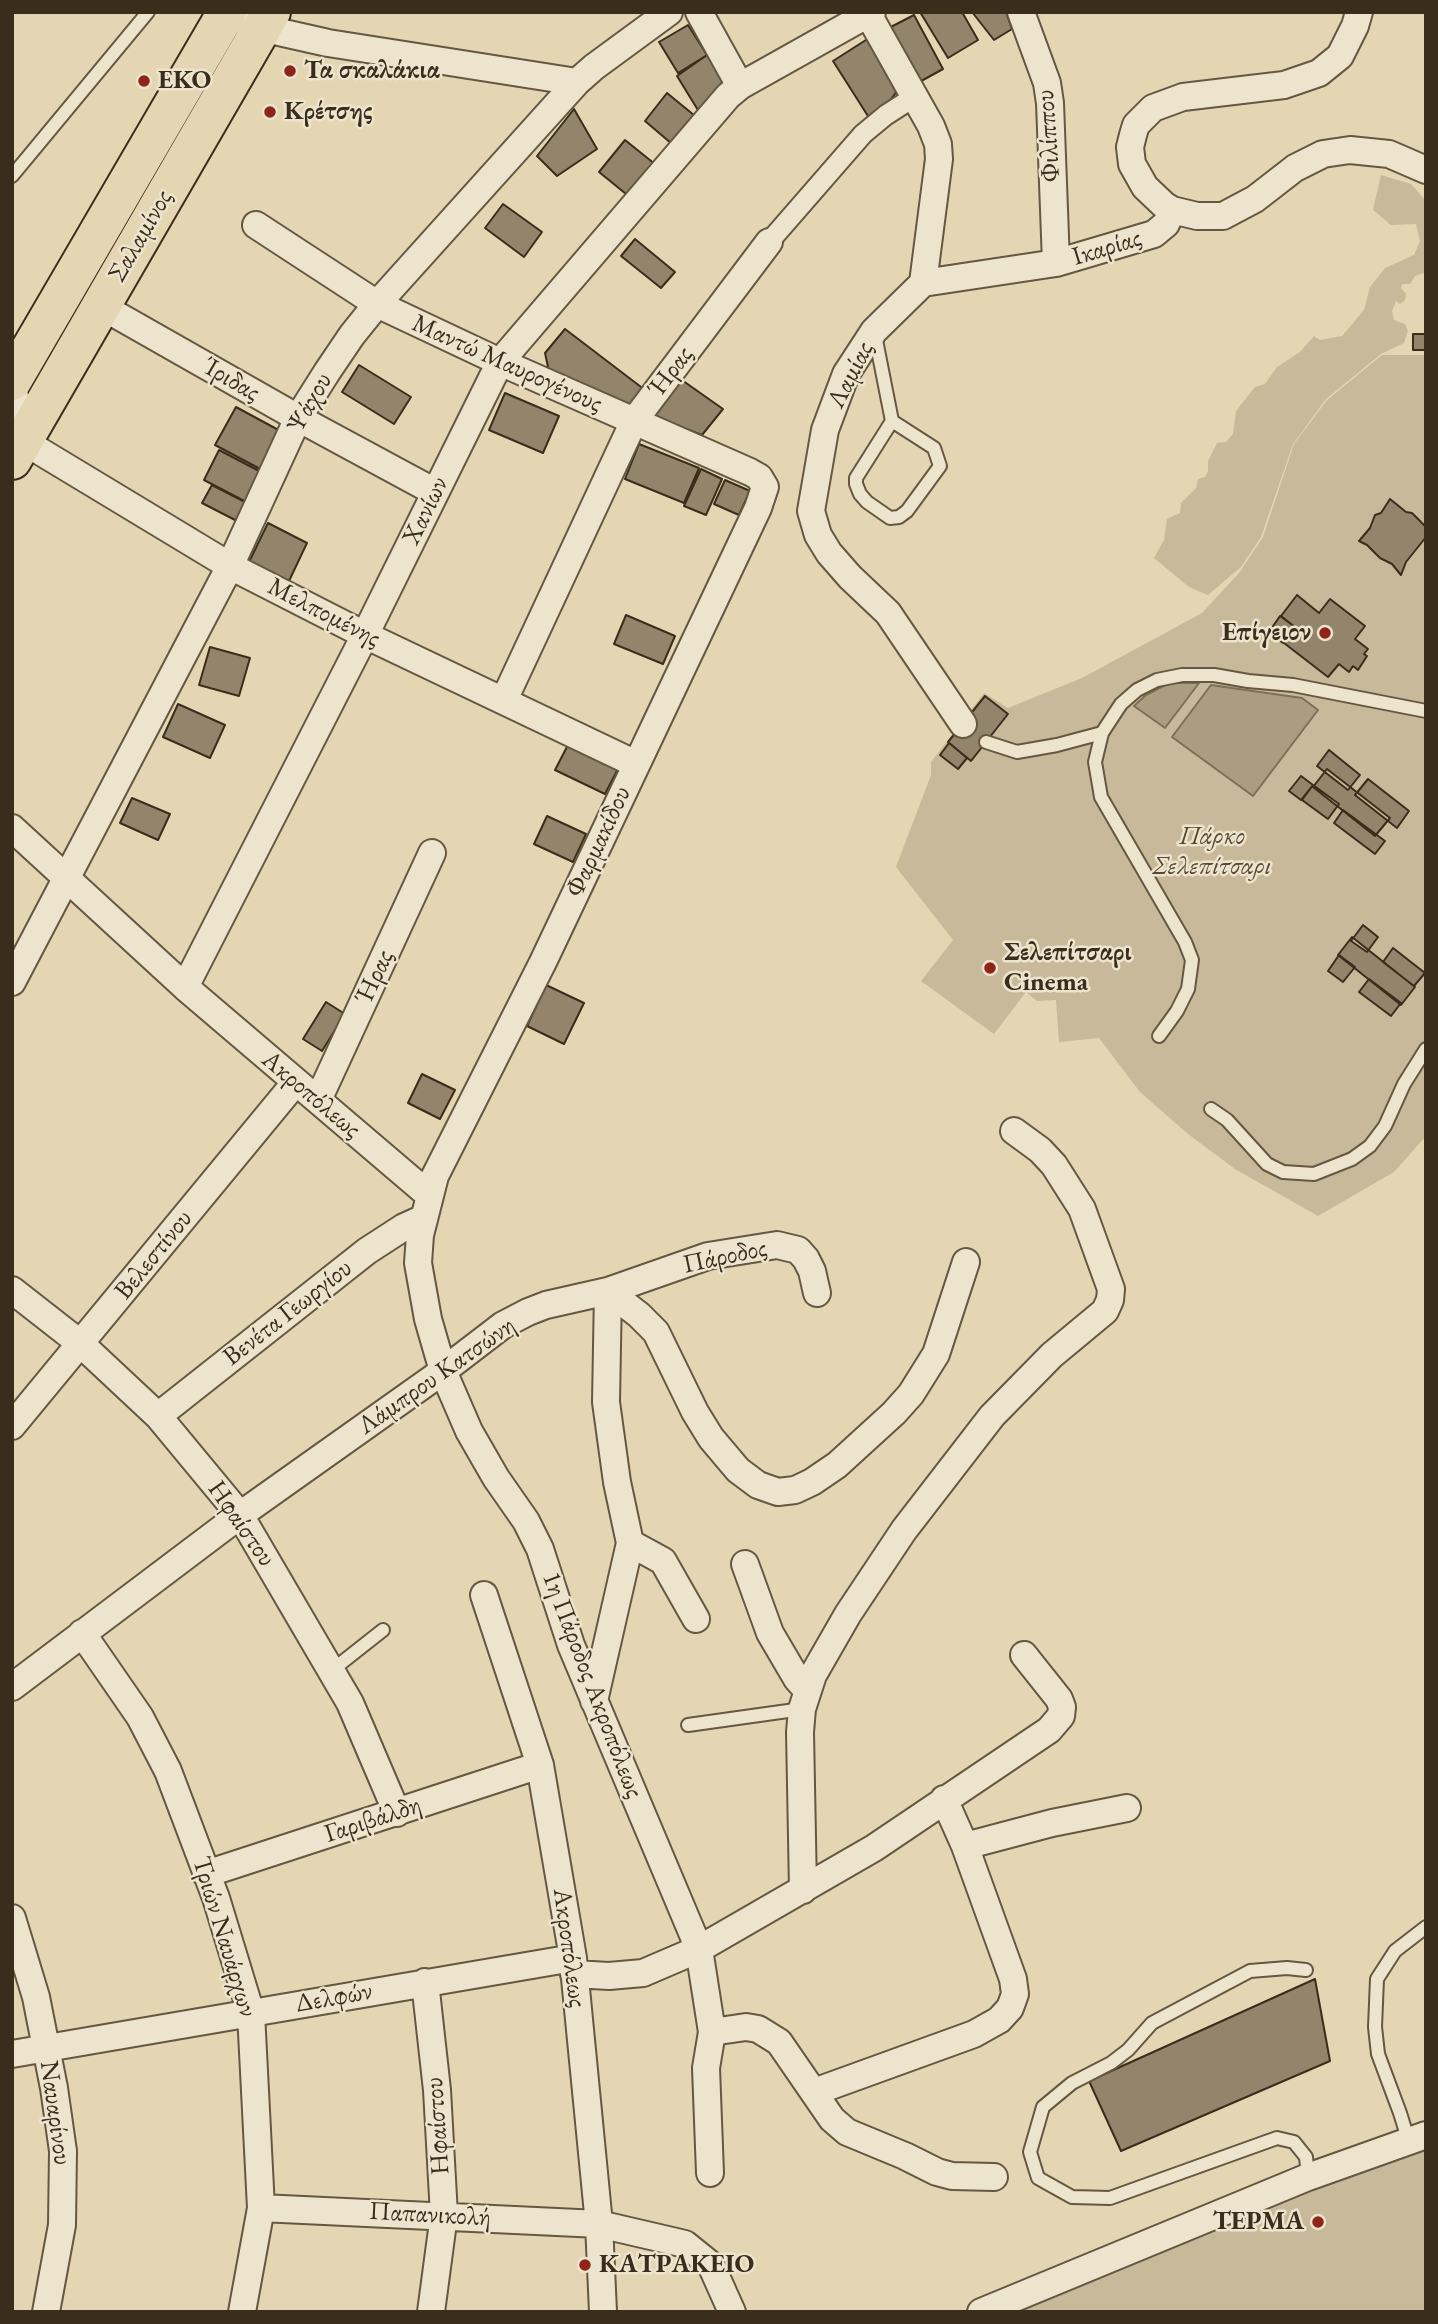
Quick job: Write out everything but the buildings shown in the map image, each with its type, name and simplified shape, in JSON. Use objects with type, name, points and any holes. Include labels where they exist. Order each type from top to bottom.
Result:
[{"type":"main road","name":"Σαλαμίνος","points":[[18,451],[101,306],[239,16]]},
{"type":"main road","name":"Σαλαμίνος","points":[[12,381],[239,16]]},
{"type":"street","name":"Ψάχου","points":[[12,982],[230,566],[298,418],[352,335],[577,82],[669,12]]},
{"type":"street","points":[[699,12],[740,86]]},
{"type":"street","name":"Φιλίππου","points":[[1021,12],[1047,83],[1050,103],[1056,264]]},
{"type":"street","points":[[1172,210],[1145,187],[1132,164],[1130,147],[1143,116],[1164,102],[1183,97],[1284,85],[1319,73],[1340,56],[1359,12]]},
{"type":"street","points":[[869,13],[934,135],[939,159],[923,283]]},
{"type":"street","name":"Χανίων","points":[[185,987],[365,635],[500,362],[728,96],[740,86],[869,13]]},
{"type":"street","points":[[239,16],[291,36],[577,82]]},
{"type":"street","name":"Ήρας","points":[[504,700],[634,421],[769,242],[863,134],[914,97]]},
{"type":"street","name":"Ικαρίας","points":[[923,283],[1056,264],[1154,234],[1166,224],[1172,210],[1197,216],[1223,216],[1255,199],[1295,167],[1324,154],[1350,150],[1389,154],[1426,170]]},
{"type":"street","name":"Μαντώ Μαυρογένους","points":[[256,225],[377,304],[500,362],[750,472],[759,477],[765,487]]},
{"type":"street","name":"Λαμίας","points":[[923,283],[874,331],[846,374],[825,430],[811,510],[818,535],[829,553],[850,578],[887,612],[963,724]]},
{"type":"street","name":"Ίριδας","points":[[101,306],[435,492]]},
{"type":"street","points":[[12,381],[18,451]]},
{"type":"street","name":"Μελπομένης","points":[[18,451],[230,566],[365,635],[636,764]]},
{"type":"street","name":"Φαρμακίδου","points":[[427,1207],[435,1176],[543,962],[758,508],[765,487]]},
{"type":"street","name":"Ακροπόλεως","points":[[12,828],[185,987],[318,1100],[427,1207]]},
{"type":"street","name":"Ήρας","points":[[318,1100],[432,853]]},
{"type":"street","name":"Βελεστίνου","points":[[12,1426],[295,1083]]},
{"type":"street","points":[[803,1890],[800,1732],[804,1700],[813,1675],[848,1614],[904,1530],[992,1416],[1052,1355],[1105,1311],[1111,1300],[1111,1289],[1082,1209],[1054,1165],[1014,1130]]},
{"type":"street","points":[[427,1207],[418,1263],[428,1319],[443,1371]]},
{"type":"street","name":"Βενέτα Γεωργίου","points":[[158,1416],[427,1207]]},
{"type":"street","name":"Πάροδος","points":[[608,1291],[708,1256],[776,1245],[798,1250],[806,1259],[817,1293]]},
{"type":"street","points":[[608,1291],[656,1332],[695,1412],[711,1438],[732,1462],[758,1485],[778,1492],[795,1490],[837,1465],[911,1394],[936,1354],[966,1262]]},
{"type":"street","name":"Ηφαίστου","points":[[12,1290],[81,1344],[158,1416],[240,1515],[350,1703],[397,1813]]},
{"type":"street","points":[[594,1701],[630,1543],[617,1482],[606,1402],[608,1291]]},
{"type":"street","name":"Λάμπρου Κατσώνη","points":[[12,1687],[240,1515],[443,1371],[503,1325],[546,1305],[608,1291]]},
{"type":"street","name":"1η Πάροδος Ακροπόλεως","points":[[443,1371],[469,1431],[496,1478],[526,1521],[540,1549],[571,1645],[699,1949],[712,2032],[706,2068],[709,2173]]},
{"type":"street","points":[[630,1543],[663,1561],[696,1619]]},
{"type":"street","points":[[745,1564],[770,1633],[797,1679],[804,1700]]},
{"type":"street","name":"Ακροπόλεως","points":[[484,1595],[540,1765],[574,1966],[598,2224],[603,2312]]},
{"type":"street","name":"Τριών Ναυάρχων","points":[[82,1633],[140,1717],[169,1771],[225,1925],[251,2013],[261,2208],[242,2312]]},
{"type":"street","name":"Δελφών","points":[[12,2054],[425,1982],[574,1966],[609,1976],[642,1972],[699,1949],[874,1848],[1049,1730],[1061,1716],[1062,1707],[1059,1699],[1024,1655]]},
{"type":"street","name":"Γαριβάλδη","points":[[206,1874],[540,1765]]},
{"type":"street","points":[[814,2092],[974,2034],[999,2020],[1010,2008],[1015,1994],[1013,1979],[965,1846],[944,1799]]},
{"type":"street","points":[[965,1846],[1052,1823],[1127,1808]]},
{"type":"street","name":"Ναυαρίνου","points":[[12,1917],[29,1967],[60,2123],[64,2174],[62,2225],[46,2312]]},
{"type":"street","name":"Ηφαίστου","points":[[425,1982],[437,2090],[444,2215],[431,2312]]},
{"type":"street","points":[[712,2032],[746,2027],[769,2034],[779,2042],[832,2119],[847,2132],[936,2172],[952,2176],[994,2178]]},
{"type":"street","points":[[981,2312],[1308,2177],[1417,2138]]},
{"type":"street","name":"Παπανικολή","points":[[261,2208],[598,2224],[685,2244],[711,2265],[732,2312]]},
{"type":"lane","points":[[12,176],[148,12]]},
{"type":"lane","points":[[874,331],[892,421],[856,478],[856,484],[867,502],[890,518],[899,517],[907,511],[940,466],[934,449],[892,421]]},
{"type":"lane","points":[[1159,1036],[1177,1011],[1188,989],[1192,960],[1185,942],[1101,797],[1095,762],[1102,733],[1121,704],[1137,690],[1157,680],[1182,675],[1293,685],[1426,711]]},
{"type":"lane","points":[[986,741],[1017,752],[1057,746],[1102,733]]},
{"type":"lane","points":[[1211,1110],[1227,1120],[1266,1164],[1283,1172],[1314,1174],[1352,1159],[1370,1146],[1385,1126],[1404,1084],[1426,1049]]},
{"type":"lane","points":[[331,1671],[383,1630]]},
{"type":"lane","points":[[688,1725],[804,1700]]},
{"type":"lane","points":[[1417,2138],[1401,2113],[1378,2054],[1375,2027],[1377,1979],[1395,1951],[1426,1927]]},
{"type":"lane","points":[[1306,1970],[1287,1968],[1250,1971],[1153,2023],[1128,2050],[1111,2063],[1072,2083],[1043,2107],[1030,2152],[1038,2178],[1072,2197],[1110,2198],[1278,2138],[1294,2142],[1306,2157],[1308,2177]]},
{"type":"green space","points":[[1381,175],[1411,184],[1426,201],[1426,272],[1415,276],[1410,284],[1402,284],[1405,300],[1400,304],[1396,301],[1392,311],[1394,320],[1405,324],[1408,331],[1404,343],[1381,354],[1326,399],[1293,444],[1261,537],[1241,567],[1208,595],[1189,587],[1154,558],[1164,540],[1167,519],[1180,513],[1181,503],[1196,488],[1198,479],[1205,477],[1208,461],[1217,443],[1226,442],[1233,434],[1236,411],[1255,387],[1265,384],[1277,367],[1300,352],[1314,336],[1320,340],[1342,336],[1364,310],[1370,287],[1385,268],[1414,255],[1420,241],[1416,224],[1391,225],[1373,210]]},
{"type":"green space","name":"Πάρκο Σελεπίτσαρι","points":[[1382,355],[1426,355],[1426,1136],[1394,1172],[1318,1216],[1235,1169],[1188,1134],[1140,1092],[1099,1038],[1059,1042],[1056,1000],[1037,1001],[1026,992],[994,1034],[921,981],[953,940],[896,867],[931,775],[931,762],[984,693],[1008,708],[1082,678],[1202,613],[1239,573],[1263,537],[1294,444],[1327,400]]},
{"type":"green space","points":[[1426,2135],[1426,2312],[986,2312]]},
{"type":"shaded area","points":[[1169,683],[1199,683],[1165,728],[1134,706],[1146,695]]},
{"type":"shaded area","points":[[1211,685],[1302,698],[1318,710],[1253,796],[1172,737]]},
{"type":"place","name":"Τα σκαλάκια","points":[[290,71]]},
{"type":"place","name":"EKO","points":[[144,81]]},
{"type":"place","name":"Κρέτσης","points":[[270,112]]},
{"type":"place","name":"Επίγειον","points":[[1325,633]]},
{"type":"place","name":"Σελεπίτσαρι Cinema","points":[[990,968]]},
{"type":"place","name":"ΤΕΡΜΑ","points":[[1318,2222]]},
{"type":"place","name":"ΚΑΤΡΑΚΕΙΟ","points":[[585,2265]]}]
